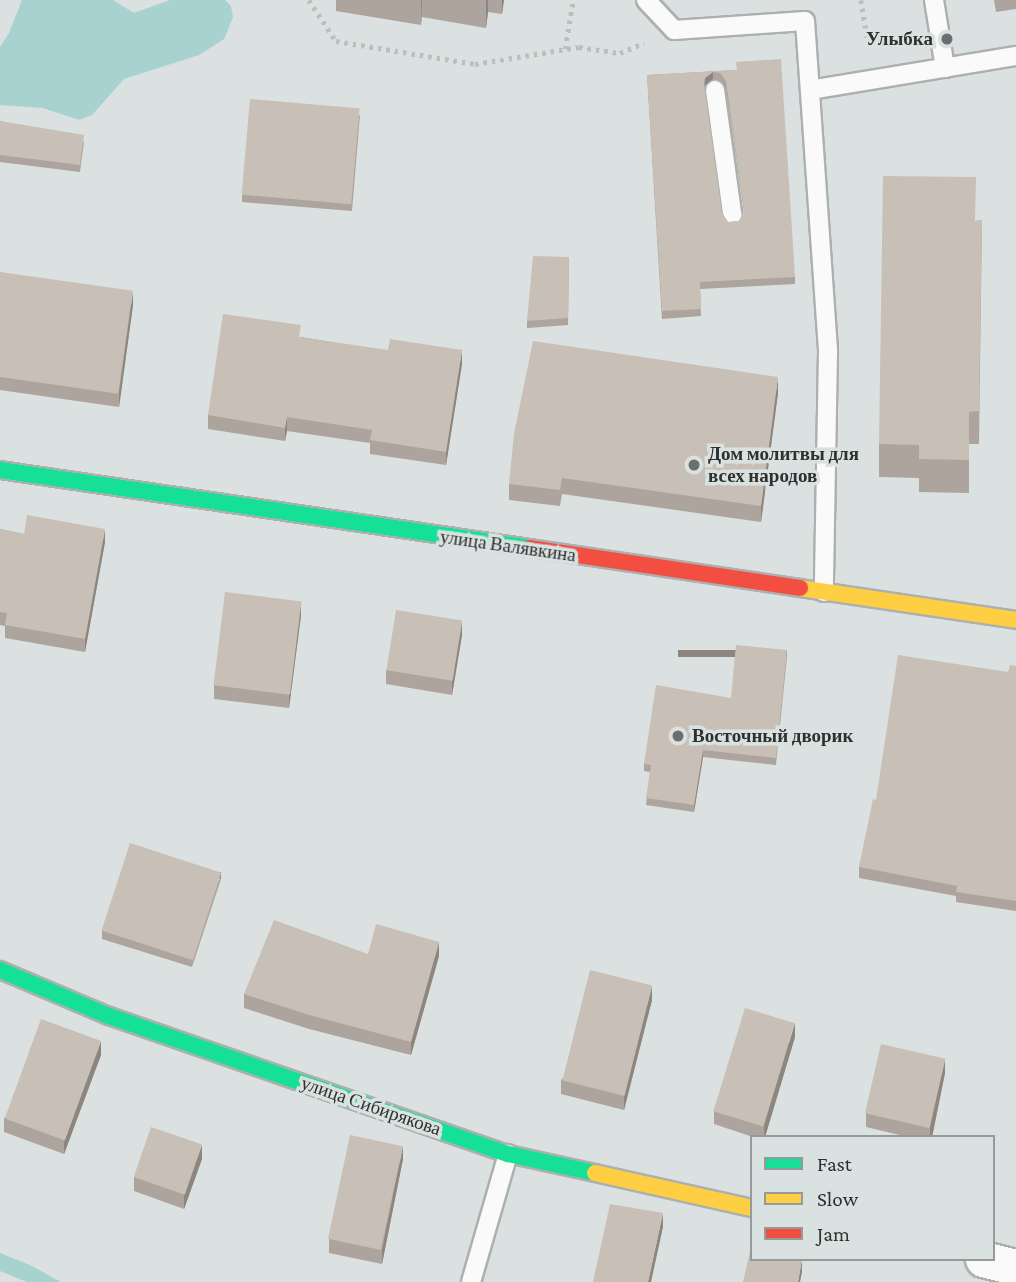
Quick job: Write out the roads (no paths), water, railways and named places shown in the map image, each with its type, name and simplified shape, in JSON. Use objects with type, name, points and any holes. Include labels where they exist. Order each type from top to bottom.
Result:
[{"type":"street","name":"улица Валявкина","points":[[0,470],[1016,620]]},
{"type":"street","name":"улица Сибирякова","points":[[0,971],[109,1016],[508,1154],[750,1208]]},
{"type":"street","points":[[992,1261],[1016,1266]]},
{"type":"lane","points":[[646,0],[674,30],[805,21],[828,351],[824,592]]},
{"type":"lane","points":[[934,0],[945,68]]},
{"type":"lane","points":[[810,90],[1016,56]]},
{"type":"lane","points":[[715,90],[733,219]]},
{"type":"lane","points":[[471,1282],[508,1154]]},
{"type":"place","name":"Улыбка","points":[[947,39]]},
{"type":"place","name":"Дом молитвы для всех народов","points":[[694,465]]},
{"type":"place","name":"Восточный дворик","points":[[678,736]]}]
